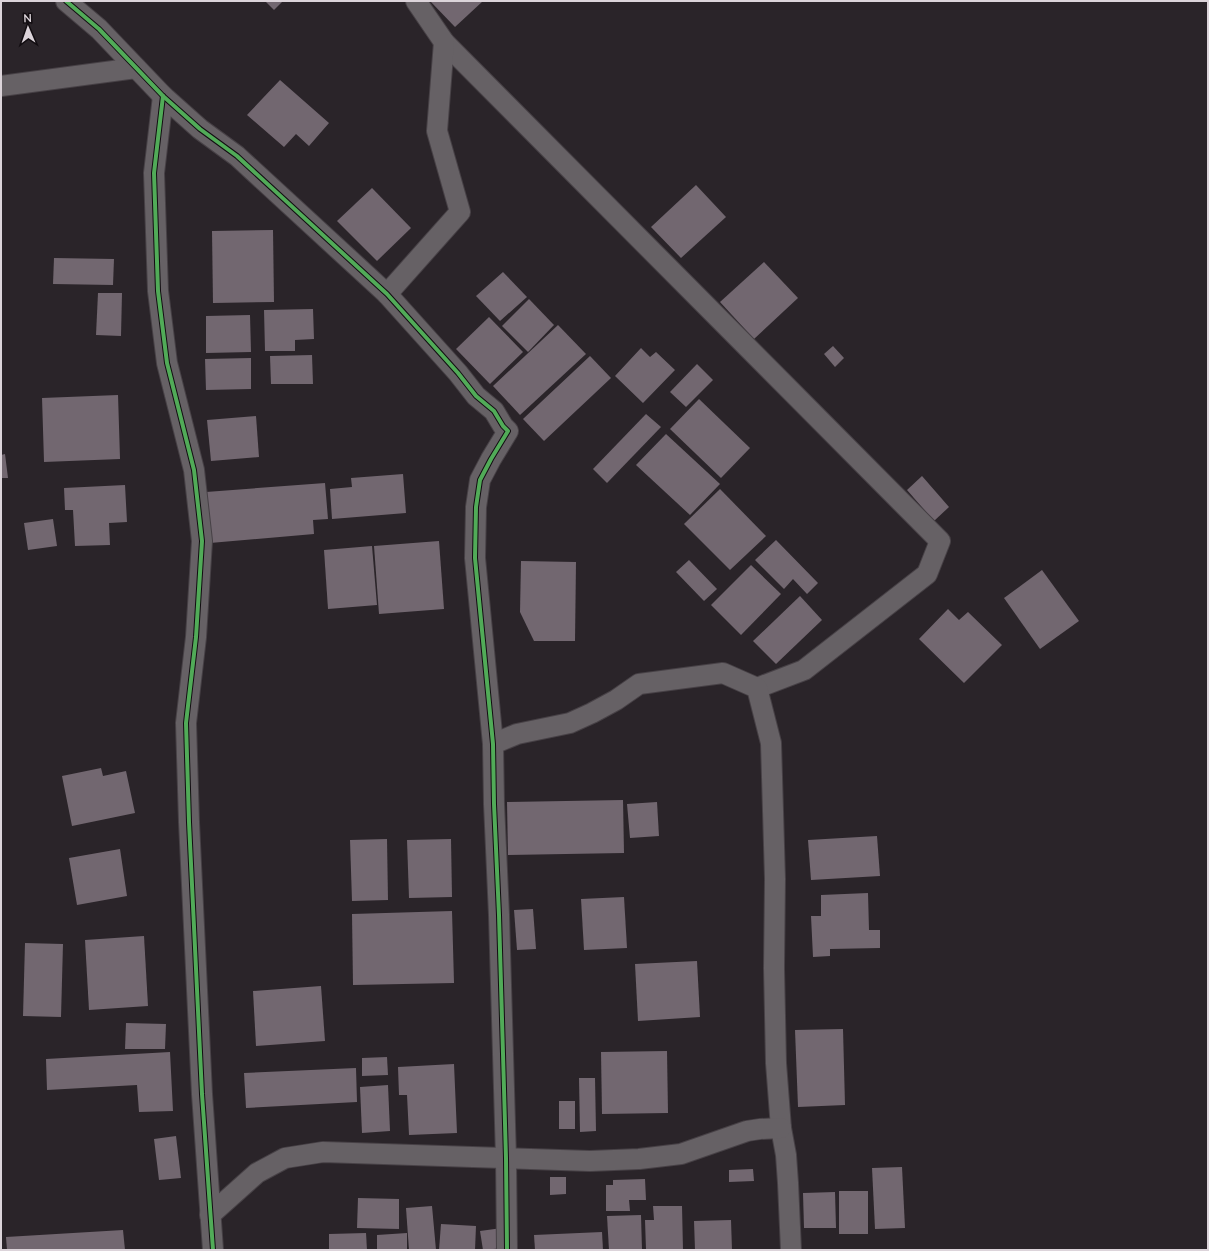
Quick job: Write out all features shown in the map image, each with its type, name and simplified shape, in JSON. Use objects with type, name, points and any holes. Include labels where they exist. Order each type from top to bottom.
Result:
[{"type":"street","points":[[66,1],[99,28],[163,96],[200,129],[237,156],[388,294],[458,373],[476,396],[494,411],[503,426],[508,430],[480,480],[476,507],[475,558],[493,744],[506,1158],[507,1250]]},
{"type":"street","points":[[416,1],[444,42],[940,541],[927,574],[804,670],[757,688],[723,672],[640,684],[592,714],[570,723],[517,734],[493,744]]},
{"type":"street","points":[[388,294],[460,212],[437,130],[444,42]]},
{"type":"street","points":[[1,86],[136,68]]},
{"type":"street","points":[[163,96],[154,173],[158,291],[167,363],[194,470],[202,541],[196,637],[186,723],[201,1070],[213,1250]]},
{"type":"street","points":[[757,688],[772,743],[776,1064],[781,1128],[786,1155],[791,1250]]},
{"type":"street","points":[[210,1215],[257,1173],[285,1158],[323,1152],[590,1161],[638,1159],[681,1154],[747,1131],[781,1128]]},
{"type":"building","points":[[265,1],[283,1],[274,10]]},
{"type":"building","points":[[430,1],[483,1],[455,27]]},
{"type":"building","points":[[280,80],[329,123],[309,146],[296,134],[284,147],[247,115]]},
{"type":"building","points":[[696,185],[726,217],[681,258],[651,227]]},
{"type":"building","points":[[372,188],[411,228],[377,261],[337,221]]},
{"type":"building","points":[[273,230],[274,302],[213,303],[212,231]]},
{"type":"building","points":[[54,258],[114,259],[113,285],[53,284]]},
{"type":"building","points":[[764,262],[798,298],[754,339],[720,302]]},
{"type":"building","points":[[503,272],[527,297],[500,321],[476,296]]},
{"type":"building","points":[[98,293],[122,293],[121,336],[96,335]]},
{"type":"building","points":[[529,299],[554,325],[528,352],[502,326]]},
{"type":"building","points":[[313,309],[314,339],[295,340],[295,351],[265,351],[264,310]]},
{"type":"building","points":[[250,315],[251,352],[206,353],[206,316]]},
{"type":"building","points":[[489,317],[523,352],[490,384],[456,349]]},
{"type":"building","points":[[558,325],[586,354],[520,415],[493,386]]},
{"type":"building","points":[[833,346],[844,358],[835,367],[824,354]]},
{"type":"building","points":[[641,348],[650,357],[656,352],[675,370],[643,403],[615,376]]},
{"type":"building","points":[[312,355],[313,384],[271,384],[270,356]]},
{"type":"building","points":[[590,356],[611,378],[544,441],[523,419]]},
{"type":"building","points":[[251,358],[251,389],[206,390],[205,359]]},
{"type":"building","points":[[697,364],[713,380],[686,407],[670,392]]},
{"type":"building","points":[[118,395],[120,459],[44,462],[42,398]]},
{"type":"building","points":[[699,399],[750,448],[721,478],[670,429]]},
{"type":"building","points":[[646,414],[661,427],[607,483],[593,469]]},
{"type":"building","points":[[256,416],[259,457],[211,461],[207,420]]},
{"type":"building","points":[[666,434],[720,484],[690,515],[636,465]]},
{"type":"building","points":[[5,454],[8,478],[1,478],[1,455]]},
{"type":"building","points":[[403,474],[406,513],[332,519],[330,489],[352,487],[351,478]]},
{"type":"building","points":[[922,476],[949,507],[934,521],[907,490]]},
{"type":"building","points":[[325,483],[328,519],[313,520],[314,534],[210,543],[206,492]]},
{"type":"building","points":[[125,485],[127,522],[109,523],[110,545],[75,546],[73,510],[65,510],[64,488]]},
{"type":"building","points":[[720,489],[766,536],[730,570],[684,524]]},
{"type":"building","points":[[53,519],[57,546],[28,550],[24,523]]},
{"type":"building","points":[[776,540],[818,583],[807,594],[793,579],[784,589],[755,560]]},
{"type":"building","points":[[439,541],[444,609],[379,614],[374,546]]},
{"type":"building","points":[[372,546],[377,605],[328,609],[324,550]]},
{"type":"building","points":[[689,560],[717,589],[704,601],[676,572]]},
{"type":"building","points":[[521,561],[576,562],[575,641],[534,641],[520,612]]},
{"type":"building","points":[[751,565],[781,594],[741,635],[711,605]]},
{"type":"building","points":[[1042,570],[1079,621],[1040,649],[1004,598]]},
{"type":"building","points":[[800,596],[822,620],[776,664],[753,641]]},
{"type":"building","points":[[948,609],[959,620],[968,612],[1002,645],[964,683],[919,639]]},
{"type":"building","points":[[101,768],[103,776],[126,771],[135,813],[72,826],[62,776]]},
{"type":"building","points":[[623,800],[624,853],[508,855],[507,802]]},
{"type":"building","points":[[657,802],[659,836],[630,838],[627,804]]},
{"type":"building","points":[[877,836],[880,876],[811,880],[808,840]]},
{"type":"building","points":[[387,839],[388,900],[352,901],[350,840]]},
{"type":"building","points":[[451,839],[452,897],[409,898],[407,840]]},
{"type":"building","points":[[120,849],[127,896],[77,905],[69,858]]},
{"type":"building","points":[[868,893],[869,930],[880,930],[880,948],[830,949],[830,956],[813,957],[811,916],[821,916],[821,895]]},
{"type":"building","points":[[624,897],[627,948],[584,950],[581,899]]},
{"type":"building","points":[[533,909],[536,949],[517,950],[514,910]]},
{"type":"building","points":[[452,911],[454,983],[353,985],[352,914]]},
{"type":"building","points":[[144,936],[148,1006],[89,1010],[85,940]]},
{"type":"building","points":[[25,943],[63,944],[61,1017],[23,1016]]},
{"type":"building","points":[[697,961],[700,1017],[638,1021],[635,964]]},
{"type":"building","points":[[321,986],[325,1041],[256,1046],[253,991]]},
{"type":"building","points":[[126,1023],[166,1024],[165,1049],[125,1049]]},
{"type":"building","points":[[843,1029],[845,1105],[798,1107],[795,1030]]},
{"type":"building","points":[[667,1051],[668,1113],[602,1114],[601,1052]]},
{"type":"building","points":[[170,1052],[173,1111],[139,1112],[137,1085],[47,1090],[46,1059]]},
{"type":"building","points":[[387,1057],[388,1075],[362,1076],[362,1058]]},
{"type":"building","points":[[454,1064],[457,1133],[409,1135],[407,1095],[399,1095],[398,1067]]},
{"type":"building","points":[[356,1068],[357,1102],[246,1108],[244,1073]]},
{"type":"building","points":[[579,1078],[595,1078],[596,1131],[580,1132]]},
{"type":"building","points":[[388,1085],[390,1131],[362,1133],[360,1087]]},
{"type":"building","points":[[559,1101],[575,1101],[575,1129],[559,1129]]},
{"type":"building","points":[[176,1136],[181,1178],[159,1180],[154,1139]]},
{"type":"building","points":[[902,1167],[905,1228],[875,1229],[872,1168]]},
{"type":"building","points":[[753,1169],[754,1181],[729,1182],[729,1170]]},
{"type":"building","points":[[550,1177],[566,1177],[566,1194],[550,1195]]},
{"type":"building","points":[[645,1179],[646,1200],[629,1200],[630,1211],[606,1211],[606,1185],[613,1185],[613,1180]]},
{"type":"building","points":[[839,1191],[868,1191],[868,1234],[839,1234]]},
{"type":"building","points":[[835,1192],[836,1228],[804,1228],[803,1193]]},
{"type":"building","points":[[358,1198],[399,1199],[399,1229],[357,1228]]},
{"type":"building","points":[[432,1206],[436,1250],[409,1250],[406,1208]]},
{"type":"building","points":[[653,1206],[682,1206],[683,1250],[646,1250],[645,1220],[654,1220]]},
{"type":"building","points":[[641,1215],[642,1250],[609,1250],[607,1216]]},
{"type":"building","points":[[731,1220],[732,1250],[695,1250],[694,1221]]},
{"type":"building","points":[[441,1224],[476,1226],[475,1250],[439,1250]]},
{"type":"building","points":[[502,1228],[504,1248],[483,1250],[480,1231]]},
{"type":"building","points":[[123,1230],[125,1250],[7,1250],[6,1237]]},
{"type":"building","points":[[602,1232],[603,1250],[535,1250],[534,1235]]},
{"type":"building","points":[[366,1233],[367,1250],[329,1250],[329,1234]]},
{"type":"building","points":[[407,1233],[407,1250],[377,1250],[377,1235]]},
{"type":"cycle path","points":[[66,1],[99,29],[163,96],[200,129],[237,156],[387,294],[458,373],[476,396],[494,411],[503,426],[508,431],[480,480],[476,507],[475,558],[493,744],[506,1158],[507,1250]]},
{"type":"cycle path","points":[[163,96],[154,173],[158,291],[167,363],[194,470],[202,541],[196,637],[186,723],[189,822],[202,1094],[213,1250]]}]
